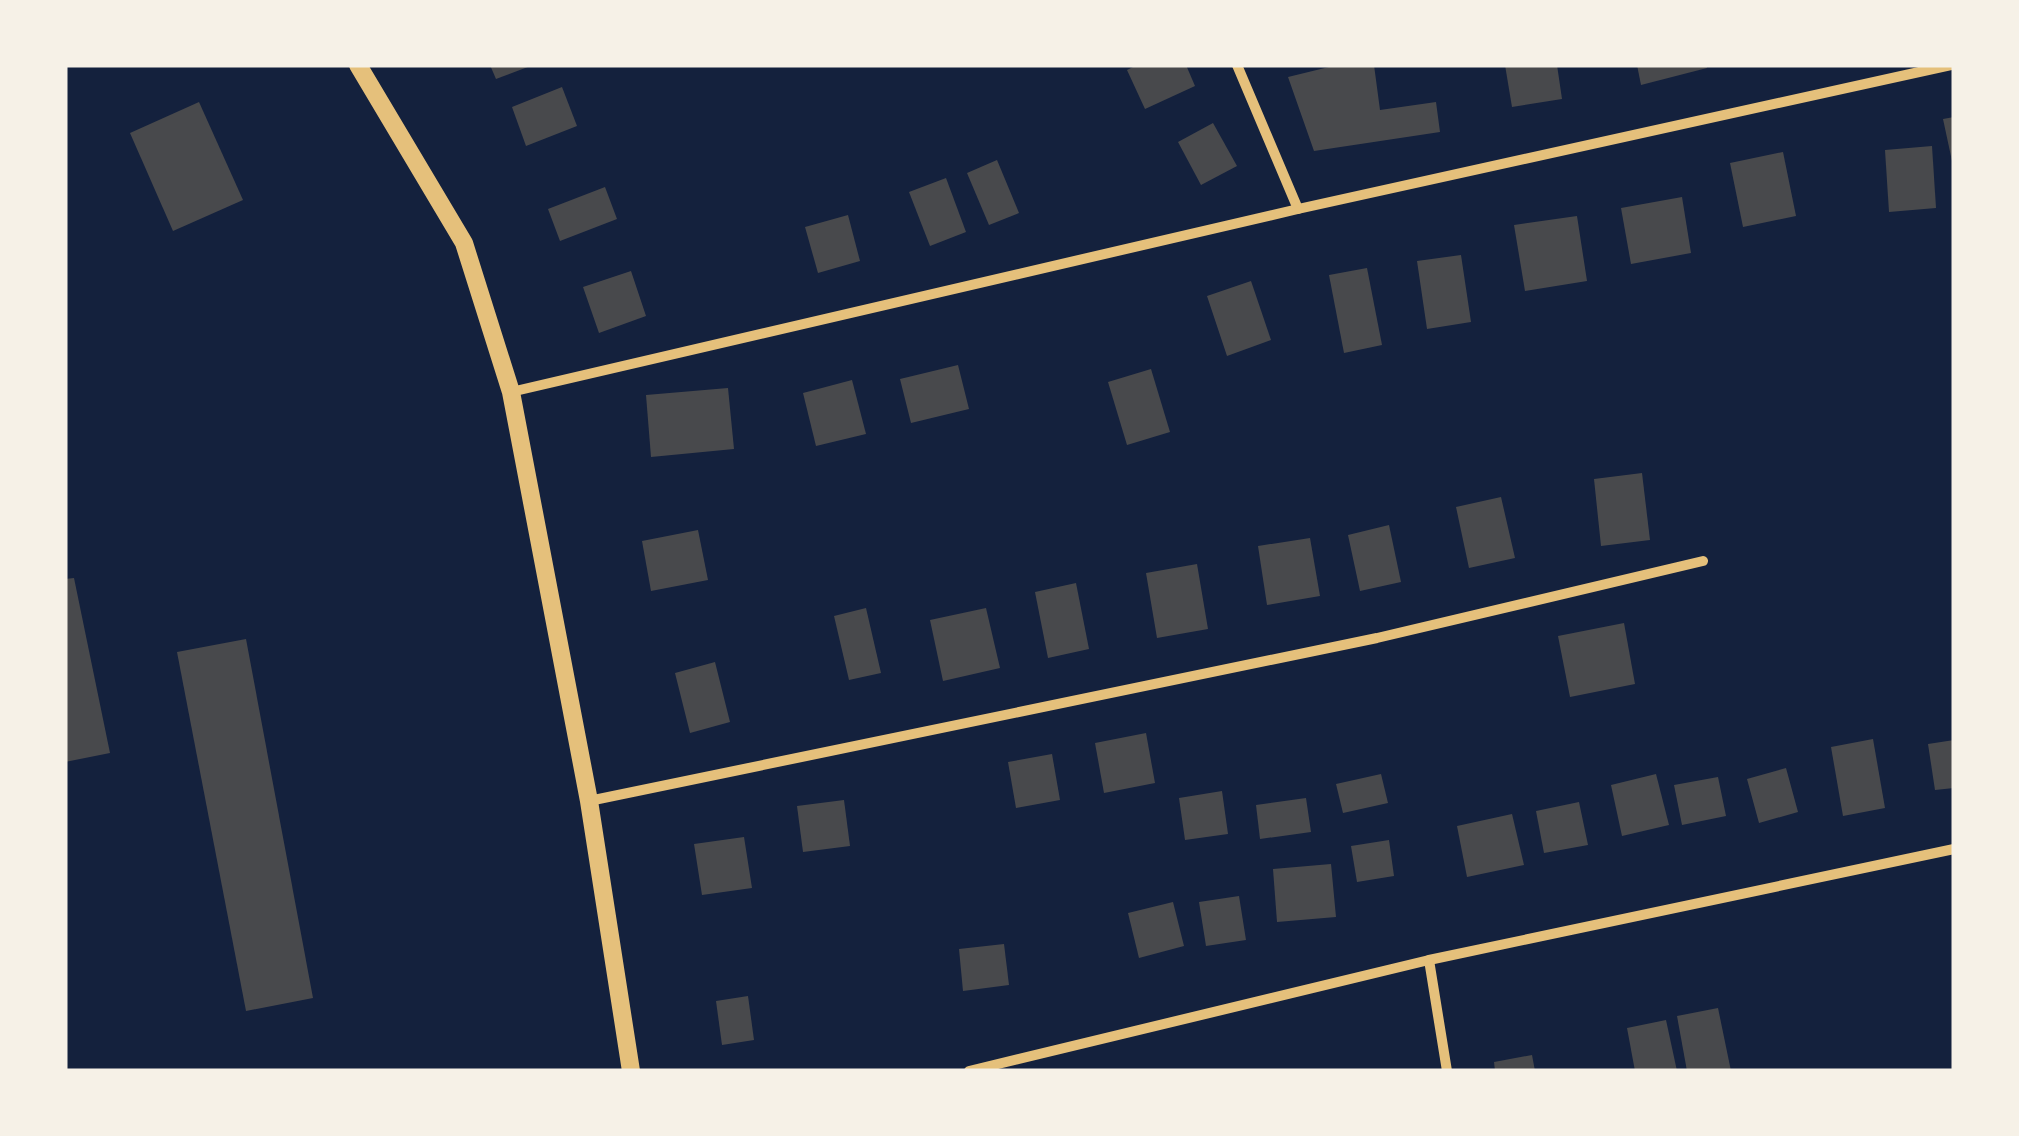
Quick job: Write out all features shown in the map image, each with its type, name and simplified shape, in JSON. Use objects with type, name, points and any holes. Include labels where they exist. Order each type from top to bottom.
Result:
[{"type":"street","points":[[358,65],[464,243],[512,392],[589,801],[632,1071]]},
{"type":"street","points":[[1237,65],[1298,208]]},
{"type":"street","points":[[512,392],[1298,208],[1951,65]]},
{"type":"street","points":[[589,801],[1377,638],[1703,562]]},
{"type":"street","points":[[969,1071],[1429,960],[1954,849]]},
{"type":"street","points":[[1429,960],[1446,1071]]},
{"type":"building","points":[[490,65],[533,65],[496,79]]},
{"type":"building","points":[[1137,65],[1186,65],[1195,86],[1145,109],[1127,70]]},
{"type":"building","points":[[1374,65],[1380,110],[1436,102],[1440,132],[1314,151],[1288,77],[1333,66]]},
{"type":"building","points":[[1505,65],[1557,65],[1562,99],[1512,107]]},
{"type":"building","points":[[1637,65],[1706,65],[1707,68],[1641,85]]},
{"type":"building","points":[[562,87],[577,126],[526,146],[512,107]]},
{"type":"building","points":[[199,102],[243,200],[173,231],[130,133]]},
{"type":"building","points":[[1954,117],[1954,161],[1952,161],[1943,119]]},
{"type":"building","points":[[1213,123],[1237,166],[1201,185],[1178,142]]},
{"type":"building","points":[[1932,146],[1936,208],[1889,212],[1885,150]]},
{"type":"building","points":[[1783,152],[1796,216],[1743,227],[1730,163]]},
{"type":"building","points":[[997,160],[1019,213],[989,225],[967,173]]},
{"type":"building","points":[[946,178],[966,232],[930,246],[909,192]]},
{"type":"building","points":[[605,187],[617,219],[560,241],[548,209]]},
{"type":"building","points":[[1682,197],[1691,253],[1631,264],[1621,208]]},
{"type":"building","points":[[848,215],[860,261],[818,273],[805,227]]},
{"type":"building","points":[[1577,216],[1587,281],[1525,291],[1514,225]]},
{"type":"building","points":[[1461,255],[1471,322],[1427,329],[1417,261]]},
{"type":"building","points":[[1367,268],[1382,345],[1344,353],[1329,275]]},
{"type":"building","points":[[631,271],[646,316],[599,333],[583,287]]},
{"type":"building","points":[[1251,281],[1271,340],[1227,356],[1207,296]]},
{"type":"building","points":[[958,365],[969,409],[911,423],[900,379]]},
{"type":"building","points":[[1151,369],[1170,432],[1127,445],[1108,382]]},
{"type":"building","points":[[852,380],[866,434],[816,446],[803,393]]},
{"type":"building","points":[[728,388],[734,449],[651,457],[646,395]]},
{"type":"building","points":[[1642,473],[1650,540],[1601,546],[1594,479]]},
{"type":"building","points":[[1501,497],[1515,558],[1469,568],[1456,507]]},
{"type":"building","points":[[1389,525],[1401,582],[1360,591],[1348,535]]},
{"type":"building","points":[[698,530],[708,580],[651,591],[642,541]]},
{"type":"building","points":[[1310,538],[1320,596],[1267,605],[1258,546]]},
{"type":"building","points":[[1197,564],[1208,629],[1157,638],[1146,573]]},
{"type":"building","points":[[74,578],[110,753],[65,762],[65,579]]},
{"type":"building","points":[[1076,583],[1089,649],[1048,658],[1035,592]]},
{"type":"building","points":[[866,608],[881,673],[849,680],[834,616]]},
{"type":"building","points":[[986,608],[1000,668],[943,681],[930,620]]},
{"type":"building","points":[[1624,623],[1635,684],[1570,697],[1558,636]]},
{"type":"building","points":[[246,639],[313,998],[246,1011],[177,652]]},
{"type":"building","points":[[715,662],[730,722],[690,733],[675,673]]},
{"type":"building","points":[[1146,733],[1155,783],[1104,793],[1095,743]]},
{"type":"building","points":[[1873,739],[1885,808],[1843,816],[1831,747]]},
{"type":"building","points":[[1954,740],[1954,788],[1935,790],[1928,744]]},
{"type":"building","points":[[1052,754],[1060,800],[1016,808],[1008,762]]},
{"type":"building","points":[[1786,768],[1798,812],[1759,823],[1747,779]]},
{"type":"building","points":[[1381,774],[1388,803],[1343,813],[1336,784]]},
{"type":"building","points":[[1656,774],[1669,825],[1622,836],[1611,785]]},
{"type":"building","points":[[1718,777],[1726,816],[1682,825],[1674,785]]},
{"type":"building","points":[[1222,791],[1228,834],[1185,840],[1179,798]]},
{"type":"building","points":[[1306,798],[1311,832],[1260,839],[1256,805]]},
{"type":"building","points":[[844,800],[850,846],[803,852],[797,806]]},
{"type":"building","points":[[1579,802],[1588,845],[1544,853],[1536,811]]},
{"type":"building","points":[[1512,814],[1524,865],[1467,877],[1457,826]]},
{"type":"building","points":[[744,837],[752,888],[702,895],[694,844]]},
{"type":"building","points":[[1389,840],[1394,876],[1357,882],[1351,846]]},
{"type":"building","points":[[1331,864],[1336,917],[1277,922],[1273,869]]},
{"type":"building","points":[[1239,896],[1246,940],[1206,946],[1199,902]]},
{"type":"building","points":[[1173,902],[1184,946],[1139,958],[1128,913]]},
{"type":"building","points":[[1004,944],[1009,985],[963,991],[959,949]]},
{"type":"building","points":[[748,996],[754,1040],[722,1045],[716,1001]]},
{"type":"building","points":[[1718,1008],[1731,1071],[1687,1071],[1677,1016]]},
{"type":"building","points":[[1666,1020],[1677,1071],[1635,1071],[1627,1028]]},
{"type":"building","points":[[1532,1055],[1535,1071],[1495,1071],[1494,1062]]}]
